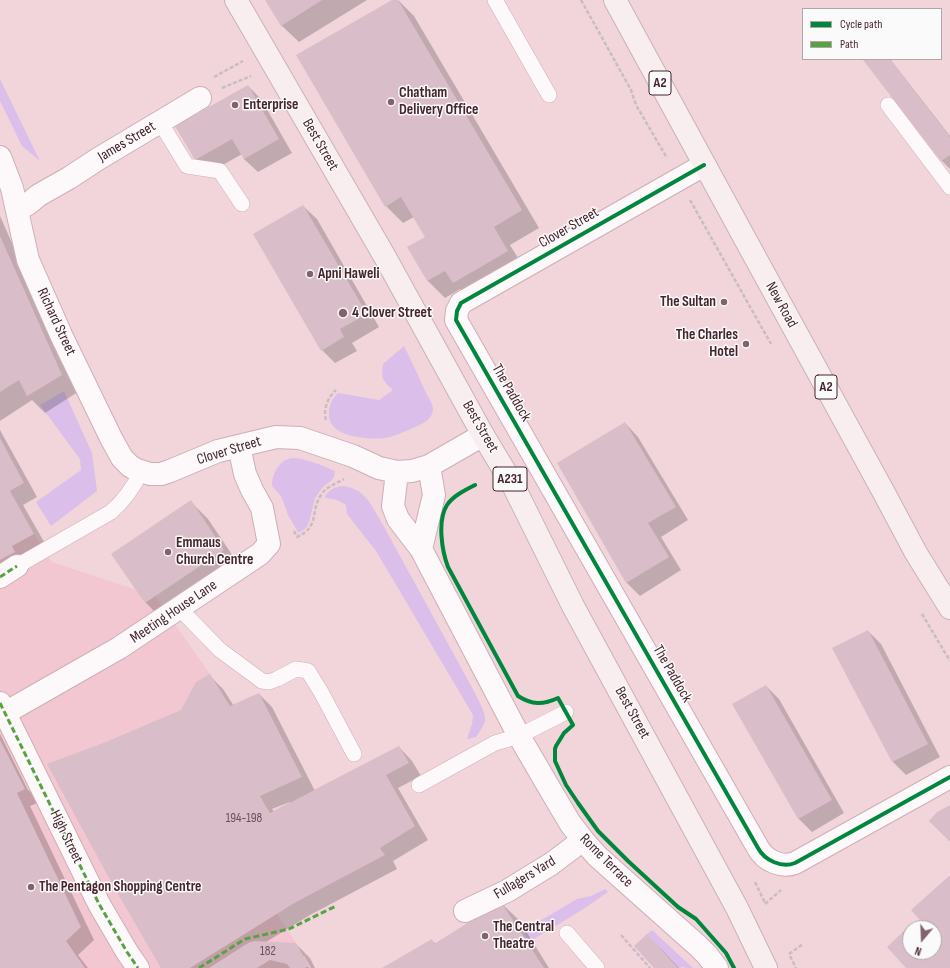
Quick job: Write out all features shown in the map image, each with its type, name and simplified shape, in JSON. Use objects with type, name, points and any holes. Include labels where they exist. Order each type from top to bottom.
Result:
[{"type":"main road","name":"Best Street","points":[[236,0],[385,257],[483,435],[513,485],[573,606],[737,908],[766,968]]},
{"type":"main road","name":"New Road","points":[[615,0],[916,553],[950,608]]},
{"type":"street","name":"James Street","points":[[17,210],[28,204],[39,195],[200,98]]},
{"type":"street","name":"Richard Street","points":[[0,157],[12,188],[28,260],[62,337],[119,453],[130,466],[141,472]]},
{"type":"street","name":"Clover Street","points":[[456,320],[457,311],[461,303],[704,165]]},
{"type":"street","points":[[12,188],[37,180],[41,180],[55,186]]},
{"type":"street","name":"The Paddock","points":[[456,320],[760,853],[768,859],[790,865],[950,777]]},
{"type":"street","name":"Clover Street","points":[[141,472],[150,474],[166,472],[218,451],[276,436],[300,438],[353,456],[379,468],[397,472],[412,471],[429,466],[483,435]]},
{"type":"street","name":"Meeting House Lane","points":[[2,708],[119,648],[260,554],[269,544],[262,508],[245,474],[239,446]]},
{"type":"street","points":[[421,549],[434,495],[429,466]]},
{"type":"street","name":"Rome Terrace","points":[[397,472],[393,506],[398,519],[421,549],[519,736],[562,811],[583,840],[603,862],[698,946],[717,968]]},
{"type":"street","name":"High Street","points":[[2,708],[99,904],[138,968]]},
{"type":"street","name":"Fullagers Yard","points":[[465,911],[507,891],[551,864],[583,840]]},
{"type":"lane","points":[[495,0],[549,95]]},
{"type":"lane","points":[[888,105],[950,187]]},
{"type":"lane","points":[[160,122],[187,166],[220,171],[242,204]]},
{"type":"lane","points":[[9,571],[111,512],[128,494],[141,472]]},
{"type":"lane","points":[[179,608],[220,650],[262,681],[269,682],[296,669],[308,671],[354,754]]},
{"type":"lane","points":[[419,785],[496,743],[519,736],[566,712]]},
{"type":"lane","points":[[567,934],[597,968]]},
{"type":"path","points":[[581,0],[630,90],[636,105],[771,344]]},
{"type":"path","points":[[200,98],[254,75]]},
{"type":"path","points":[[327,422],[325,408],[330,397],[336,390]]},
{"type":"path","points":[[300,536],[305,533],[312,524],[317,504],[322,494],[333,484],[342,480]]},
{"type":"path","points":[[754,878],[767,909]]},
{"type":"path","points":[[765,904],[786,886]]},
{"type":"path","points":[[763,900],[767,896]]},
{"type":"path","points":[[621,935],[650,968]]},
{"type":"path","points":[[796,968],[789,954],[802,944]]},
{"type":"shaded area","points":[[0,79],[40,161],[22,146],[0,101]]},
{"type":"shaded area","points":[[404,346],[432,403],[433,410],[428,420],[395,436],[385,438],[368,438],[349,435],[334,427],[330,420],[329,409],[334,397],[338,393],[379,400],[393,390],[383,379],[383,364]]},
{"type":"shaded area","points":[[64,391],[92,453],[97,491],[51,526],[36,502],[81,470],[80,459],[40,405]]},
{"type":"shaded area","points":[[0,438],[24,483],[10,492],[52,562],[155,596],[210,674],[230,706],[259,693],[302,777],[260,795],[270,812],[399,746],[409,763],[386,775],[415,826],[380,847],[385,855],[299,900],[277,914],[311,968],[0,968]]},
{"type":"shaded area","points":[[293,458],[309,461],[335,471],[332,480],[323,487],[315,498],[309,522],[306,528],[300,532],[298,532],[288,515],[281,496],[272,486],[273,477],[280,464]]},
{"type":"shaded area","points":[[342,486],[357,490],[363,494],[372,505],[475,693],[485,717],[484,724],[476,737],[467,739],[472,724],[473,715],[376,551],[347,514],[346,505],[337,500],[325,497],[332,489]]},
{"type":"shaded area","points":[[605,889],[608,892],[585,908],[529,942],[524,933],[532,924],[577,899],[591,896]]},
{"type":"shaded area","points":[[652,930],[693,968],[678,968],[647,934]]},
{"type":"building","points":[[265,0],[322,0],[281,26]]},
{"type":"building","name":"Chatham Delivery Office","points":[[392,0],[398,0],[522,210],[494,227],[508,251],[453,283],[445,271],[427,281],[407,247],[425,237],[401,197],[385,207],[296,55]]},
{"type":"building","points":[[863,60],[891,60],[950,137],[950,155],[941,161]]},
{"type":"building","name":"Enterprise","points":[[248,85],[279,139],[244,159],[232,139],[195,160],[175,126]]},
{"type":"building","name":"Apni Haweli","points":[[303,205],[367,314],[340,329],[344,337],[321,351],[253,234]]},
{"type":"building","points":[[0,236],[62,375],[27,396],[19,380],[0,392]]},
{"type":"building","points":[[625,422],[676,507],[648,523],[669,557],[626,583],[557,463]]},
{"type":"building","points":[[0,438],[24,483],[10,491],[34,534],[12,546],[15,552],[0,560]]},
{"type":"building","name":"Emmaus Church Centre","points":[[191,500],[224,550],[145,603],[111,554]]},
{"type":"building","points":[[868,630],[928,744],[892,762],[832,648]]},
{"type":"building","points":[[210,674],[230,706],[259,693],[302,777],[260,796],[270,813],[399,746],[409,763],[386,775],[415,826],[380,848],[385,855],[296,902],[190,968],[161,968],[114,887],[47,764],[106,742],[181,710],[196,682]]},
{"type":"building","points":[[766,685],[832,800],[798,819],[732,704]]},
{"type":"building","name":"The Pentagon Shopping Centre","points":[[0,740],[25,789],[17,793],[81,927],[66,941],[85,968],[0,968]]},
{"type":"building","points":[[950,805],[950,842],[929,821],[937,812]]},
{"type":"building","points":[[949,876],[950,877],[950,968],[906,968],[887,947],[902,933],[902,960],[942,960],[942,920],[920,920],[911,910]]},
{"type":"building","name":"The Central Theatre","points":[[501,902],[544,968],[382,968],[432,939],[434,944]]},
{"type":"building","points":[[647,934],[678,968],[654,968],[634,946]]},
{"type":"building","points":[[254,941],[296,943],[309,966],[305,968],[290,968],[287,964],[270,960],[257,968],[209,968],[248,943]]},
{"type":"marked path","points":[[0,577],[17,566]]},
{"type":"marked path","points":[[0,703],[99,904],[138,968]]},
{"type":"marked path","points":[[199,968],[245,939],[289,929],[336,906]]},
{"type":"cycle path","points":[[704,165],[461,303],[457,311],[456,320],[758,848],[765,857],[779,864],[785,865],[795,863],[950,777]]},
{"type":"cycle path","points":[[475,485],[452,499],[444,512],[441,527],[442,545],[448,567],[518,696],[528,701],[538,703],[547,702],[558,698],[573,725],[564,733],[556,746],[555,761],[566,785],[578,803],[598,831],[628,861],[678,907],[696,919],[726,953],[734,968]]},
{"type":"place","name":"Chatham Delivery Office","points":[[391,102]]},
{"type":"place","name":"Enterprise","points":[[235,105]]},
{"type":"place","name":"Apni Haweli","points":[[310,274]]},
{"type":"place","name":"The Sultan","points":[[724,302]]},
{"type":"place","name":"4 Clover Street","points":[[343,313]]},
{"type":"place","name":"The Charles Hotel","points":[[746,344]]},
{"type":"place","name":"Emmaus Church Centre","points":[[168,552]]},
{"type":"place","name":"The Pentagon Shopping Centre","points":[[31,887]]},
{"type":"place","name":"The Central Theatre","points":[[485,936]]}]
